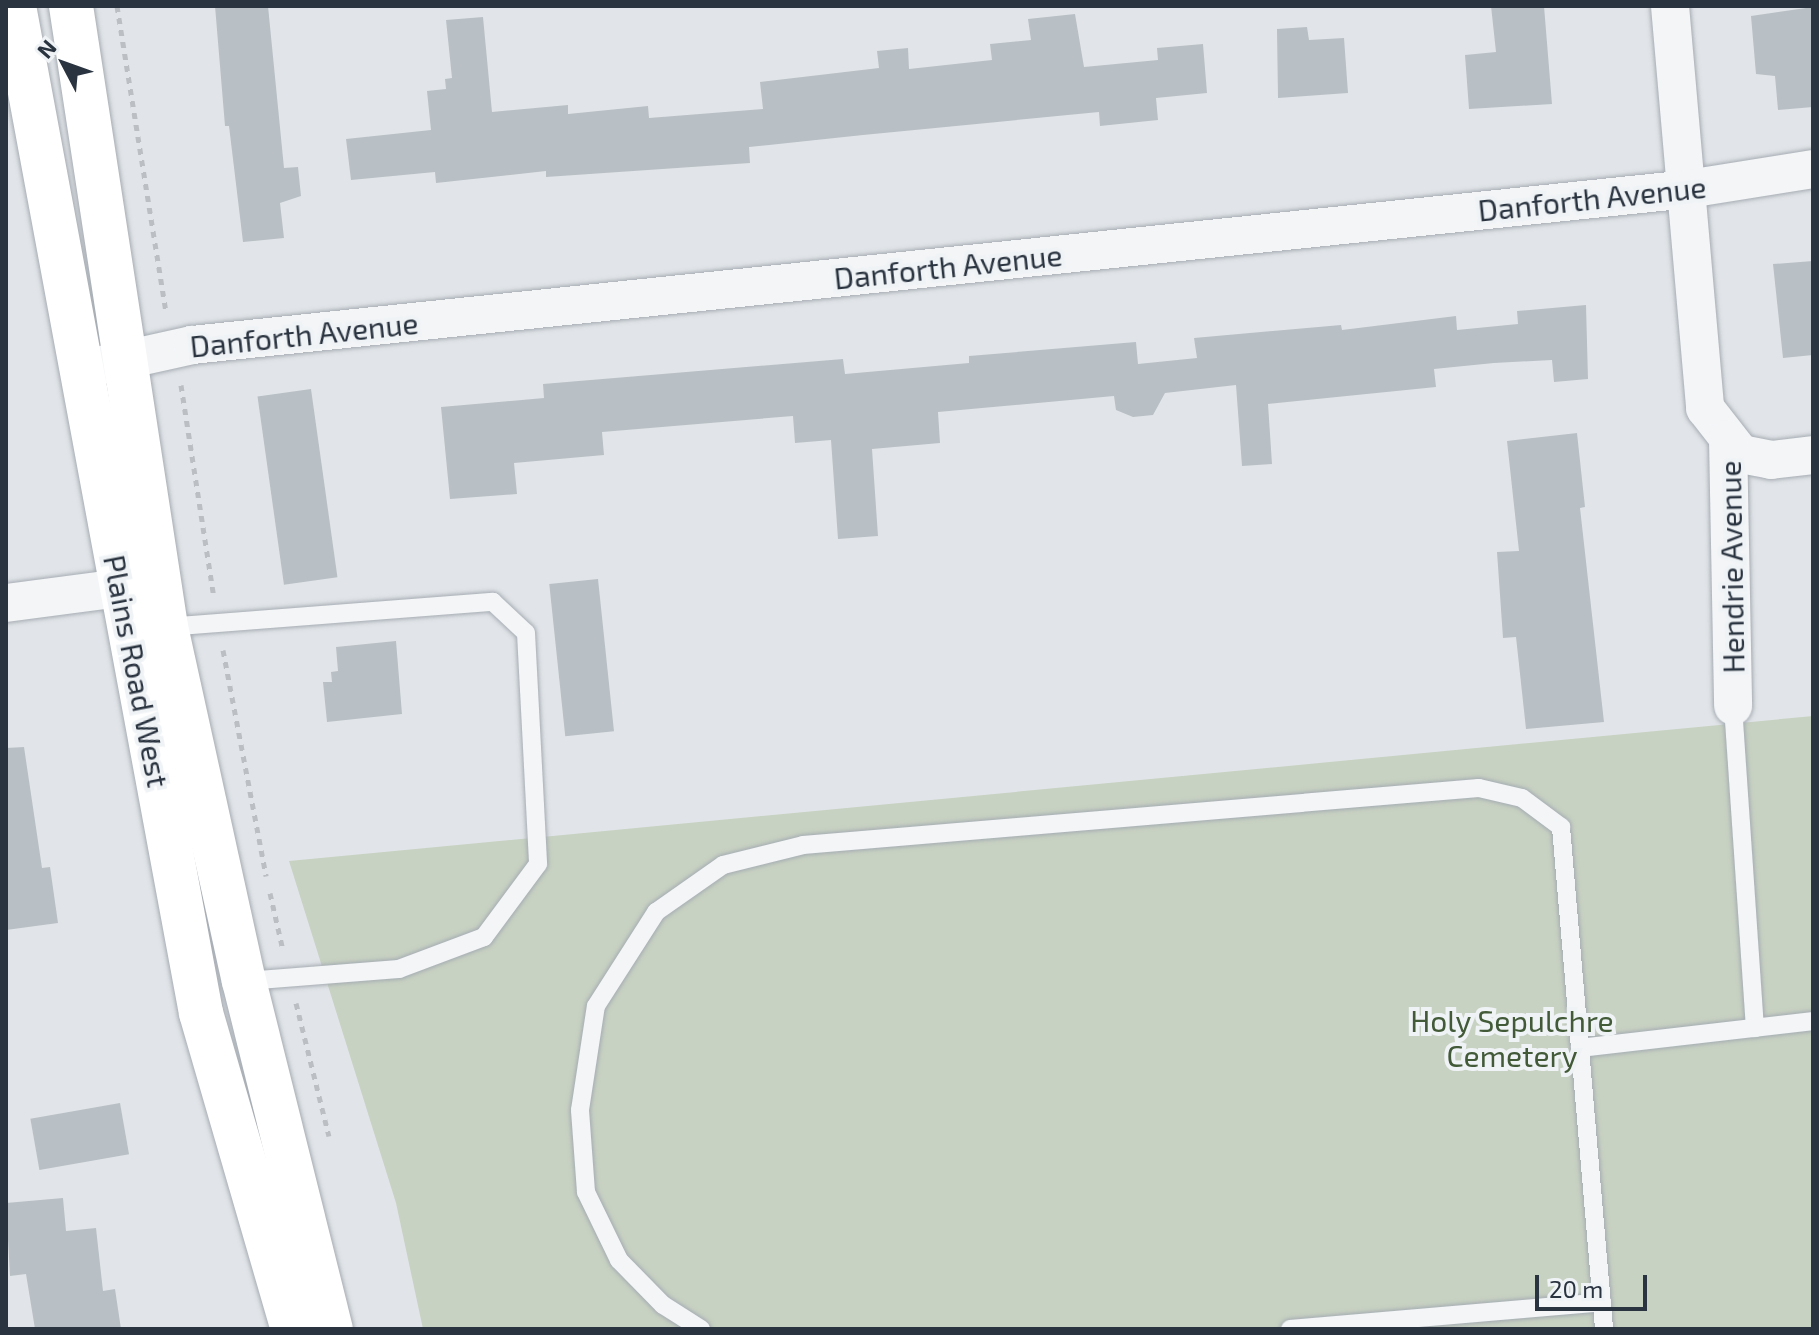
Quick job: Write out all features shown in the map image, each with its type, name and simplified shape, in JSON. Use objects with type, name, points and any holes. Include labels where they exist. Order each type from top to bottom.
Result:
[{"type":"main road","name":"Plains Road West","points":[[14,6],[105,365],[244,981],[331,1329]]},
{"type":"main road","name":"Plains Road West","points":[[71,6],[105,365],[120,588],[201,1013],[293,1329]]},
{"type":"street","name":"Hendrie Avenue","points":[[1670,6],[1705,408],[1728,439],[1733,706]]},
{"type":"street","name":"Danforth Avenue","points":[[105,365],[171,349],[1688,189],[1813,169]]},
{"type":"street","points":[[1728,439],[1741,454],[1771,460],[1813,455]]},
{"type":"street","points":[[6,603],[120,588]]},
{"type":"lane","points":[[166,627],[493,602],[526,633],[538,864],[484,937],[399,969],[290,980],[244,981]]},
{"type":"lane","points":[[1733,706],[1755,1028]]},
{"type":"lane","points":[[701,1329],[663,1305],[619,1260],[586,1192],[580,1110],[596,1006],[656,912],[723,865],[803,845],[1479,788],[1522,798],[1561,827],[1604,1329]]},
{"type":"lane","points":[[1580,1048],[1813,1021]]},
{"type":"lane","points":[[1290,1329],[1602,1302]]},
{"type":"path","points":[[117,6],[218,623],[290,980],[330,1141]]},
{"type":"green space","name":"Holy Sepulchre Cemetery","points":[[1813,716],[1813,1329],[423,1329],[396,1203],[289,861]]},
{"type":"building","points":[[215,6],[268,6],[284,168],[298,167],[301,196],[280,203],[284,238],[243,242],[229,126],[225,126]]},
{"type":"building","points":[[1491,6],[1544,6],[1552,104],[1469,109],[1465,55],[1496,52]]},
{"type":"building","points":[[1813,7],[1813,107],[1778,110],[1775,76],[1756,74],[1751,16]]},
{"type":"building","points":[[1075,14],[1084,67],[1158,60],[1157,48],[1203,44],[1207,93],[1156,98],[1158,120],[1100,126],[1099,112],[749,147],[750,163],[546,177],[546,171],[436,183],[435,172],[351,180],[346,139],[431,130],[427,91],[446,89],[445,79],[452,78],[446,20],[483,17],[492,112],[568,105],[568,114],[648,106],[649,118],[763,109],[760,82],[879,68],[877,51],[908,48],[909,69],[992,60],[990,44],[1031,40],[1028,19]]},
{"type":"building","points":[[1307,27],[1309,40],[1344,38],[1348,93],[1278,98],[1277,29]]},
{"type":"building","points":[[1813,261],[1813,355],[1783,358],[1773,264]]},
{"type":"building","points":[[1586,305],[1588,379],[1554,382],[1552,360],[1494,363],[1434,369],[1436,387],[1268,404],[1272,464],[1242,466],[1236,385],[1165,393],[1153,415],[1133,417],[1116,410],[1114,396],[938,412],[940,443],[872,449],[878,536],[838,539],[831,440],[795,443],[793,416],[602,432],[604,455],[514,463],[517,494],[450,499],[441,407],[544,398],[543,384],[843,359],[845,374],[969,363],[969,356],[1136,342],[1138,364],[1197,358],[1194,338],[1341,325],[1342,330],[1456,316],[1457,330],[1518,324],[1517,311]]},
{"type":"building","points":[[311,389],[337,577],[284,585],[258,397]]},
{"type":"building","points":[[1577,433],[1585,507],[1580,508],[1604,722],[1526,729],[1516,637],[1503,638],[1497,552],[1519,551],[1507,441]]},
{"type":"building","points":[[598,579],[614,731],[565,736],[549,584]]},
{"type":"building","points":[[396,641],[402,714],[327,722],[323,682],[332,682],[331,672],[338,671],[336,647]]},
{"type":"building","points":[[24,747],[42,868],[50,867],[58,923],[6,930],[6,748]]},
{"type":"building","points":[[120,1103],[129,1154],[39,1170],[30,1119]]},
{"type":"building","points":[[63,1198],[66,1231],[96,1228],[103,1291],[115,1289],[121,1329],[35,1329],[26,1274],[10,1276],[6,1203]]}]
